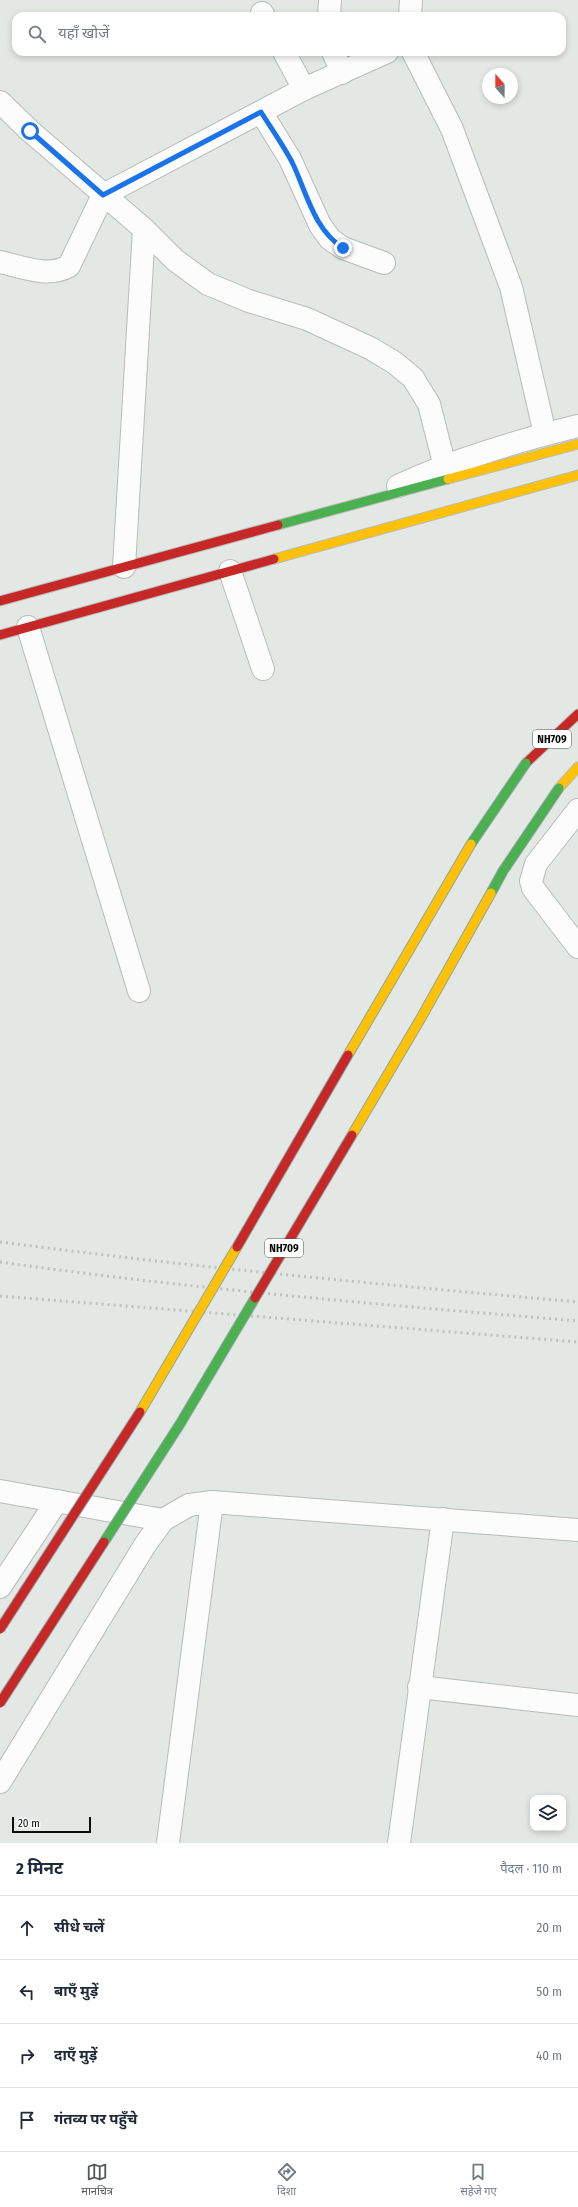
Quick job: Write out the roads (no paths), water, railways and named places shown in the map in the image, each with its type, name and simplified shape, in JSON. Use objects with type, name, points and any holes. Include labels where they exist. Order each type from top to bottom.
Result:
[{"type":"main road","points":[[0,601],[578,444]]},
{"type":"main road","points":[[0,635],[578,475]]},
{"type":"main road","name":"NH709","points":[[0,1629],[144,1406],[467,850],[526,763],[578,714]]},
{"type":"main road","name":"NH709","points":[[0,1703],[180,1424],[421,1018],[503,872],[560,788],[578,767]]},
{"type":"street","points":[[329,12],[330,0]]},
{"type":"street","points":[[410,12],[411,0]]},
{"type":"street","points":[[286,56],[304,89]]},
{"type":"street","points":[[335,56],[342,73]]},
{"type":"street","points":[[0,262],[47,272],[63,270],[69,266],[103,195],[304,89],[378,56]]},
{"type":"street","points":[[415,56],[452,129],[512,287],[545,434]]},
{"type":"street","points":[[0,102],[30,131],[144,229],[175,260],[208,284],[249,301],[307,319],[370,348],[395,363],[412,378],[429,404],[445,467]]},
{"type":"street","points":[[261,112],[290,160],[320,225],[330,239],[343,248],[384,262]]},
{"type":"street","points":[[124,567],[144,229]]},
{"type":"street","points":[[359,504],[445,467],[545,434],[578,426]]},
{"type":"street","points":[[230,571],[263,669]]},
{"type":"street","points":[[28,627],[139,991]]},
{"type":"street","points":[[578,810],[536,864],[530,881],[533,888],[578,947]]},
{"type":"street","points":[[0,1491],[163,1520]]},
{"type":"street","points":[[0,1587],[57,1501]]},
{"type":"street","points":[[168,1843],[212,1502]]},
{"type":"street","points":[[0,1782],[145,1545],[163,1520],[189,1504],[212,1502],[578,1530]]},
{"type":"street","points":[[399,1843],[419,1686],[443,1519]]},
{"type":"street","points":[[419,1686],[578,1705]]},
{"type":"railway","points":[[0,1242],[144,1260],[578,1302]]},
{"type":"railway","points":[[0,1262],[72,1272],[216,1288],[578,1321]]},
{"type":"railway","points":[[0,1296],[578,1342]]}]
